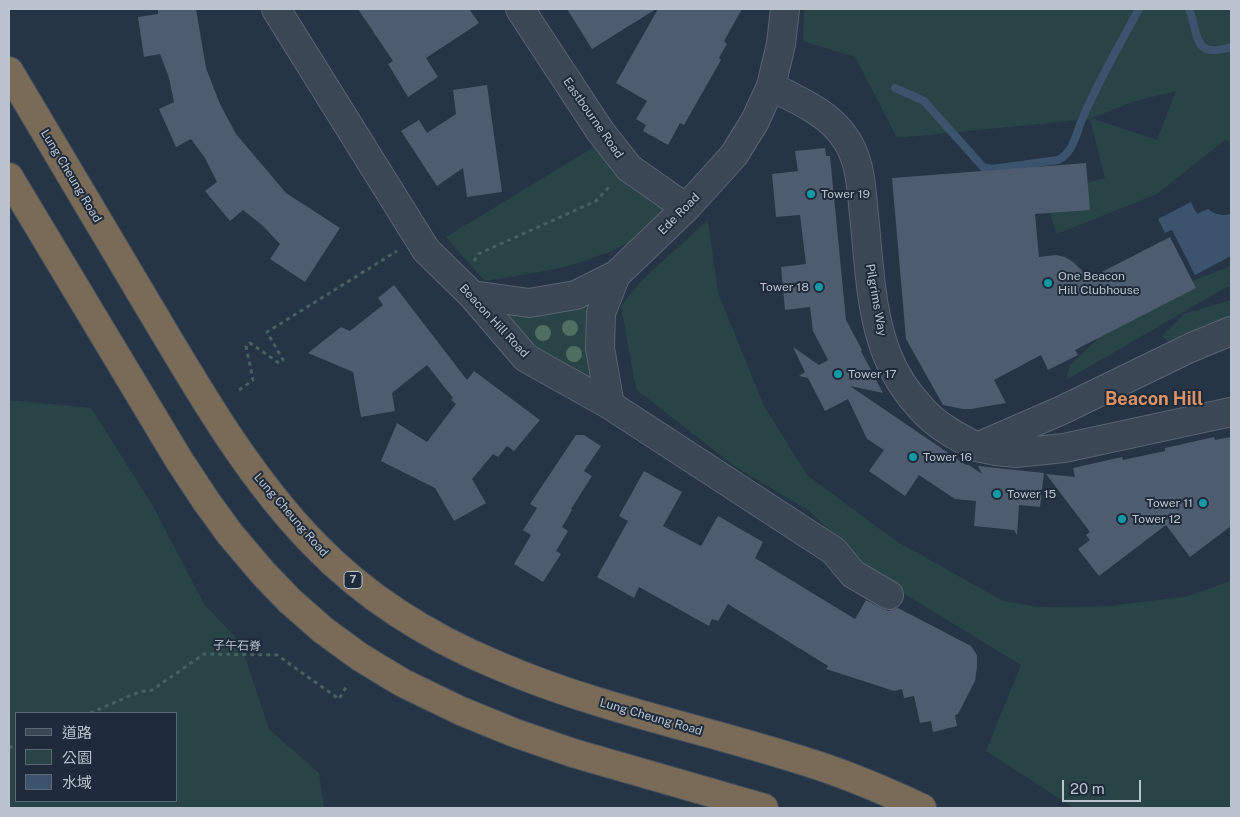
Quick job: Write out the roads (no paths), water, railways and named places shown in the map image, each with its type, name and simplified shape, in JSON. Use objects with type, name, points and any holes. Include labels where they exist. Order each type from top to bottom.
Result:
[{"type":"highway","name":"Lung Cheung Road","points":[[9,71],[199,392],[231,439],[258,478],[314,545],[358,583],[378,599],[418,625],[500,667],[561,690],[627,711],[782,754],[869,784],[922,808]]},
{"type":"highway","points":[[9,177],[179,460],[206,501],[230,534],[262,572],[290,601],[323,630],[360,658],[403,683],[461,711],[515,733],[573,753],[764,808]]},
{"type":"street","name":"Beacon Hill Road","points":[[276,9],[426,250],[472,295],[526,358],[610,405],[834,551],[853,574],[888,595]]},
{"type":"street","name":"Eastbourne Road","points":[[520,9],[600,130],[629,168],[686,208]]},
{"type":"street","name":"Ede Road","points":[[472,295],[529,303],[576,295],[616,275],[686,208],[734,155],[771,86],[781,44],[785,9]]},
{"type":"street","name":"Pilgrims Way","points":[[771,86],[831,120],[844,136],[853,152],[860,172],[871,290],[878,326],[888,357],[902,384],[921,410],[948,431],[977,447],[1016,453],[1064,448],[1231,412]]},
{"type":"street","points":[[610,405],[600,348],[600,313],[616,275]]},
{"type":"street","points":[[977,447],[1060,411],[1192,346],[1231,331]]},
{"type":"water","points":[[1191,202],[1197,214],[1208,209],[1219,215],[1231,214],[1231,256],[1195,275],[1172,230],[1165,233],[1158,219]]},
{"type":"waterway","points":[[895,88],[924,101],[983,167],[992,169],[1058,160],[1067,153],[1073,144],[1094,93],[1139,9]]},
{"type":"waterway","points":[[1189,9],[1196,35],[1203,47],[1209,50],[1231,47]]},
{"type":"place","name":"Tower 19","points":[[811,194]]},
{"type":"place","name":"One Beacon Hill Clubhouse","points":[[1048,283]]},
{"type":"place","name":"Tower 18","points":[[819,287]]},
{"type":"place","name":"Tower 17","points":[[838,374]]},
{"type":"place","name":"Tower 16","points":[[913,457]]},
{"type":"place","name":"Tower 15","points":[[997,494]]},
{"type":"place","name":"Tower 11","points":[[1203,503]]},
{"type":"place","name":"Tower 12","points":[[1122,519]]},
{"type":"district","name":"Beacon Hill","points":[[1154,399]]}]
